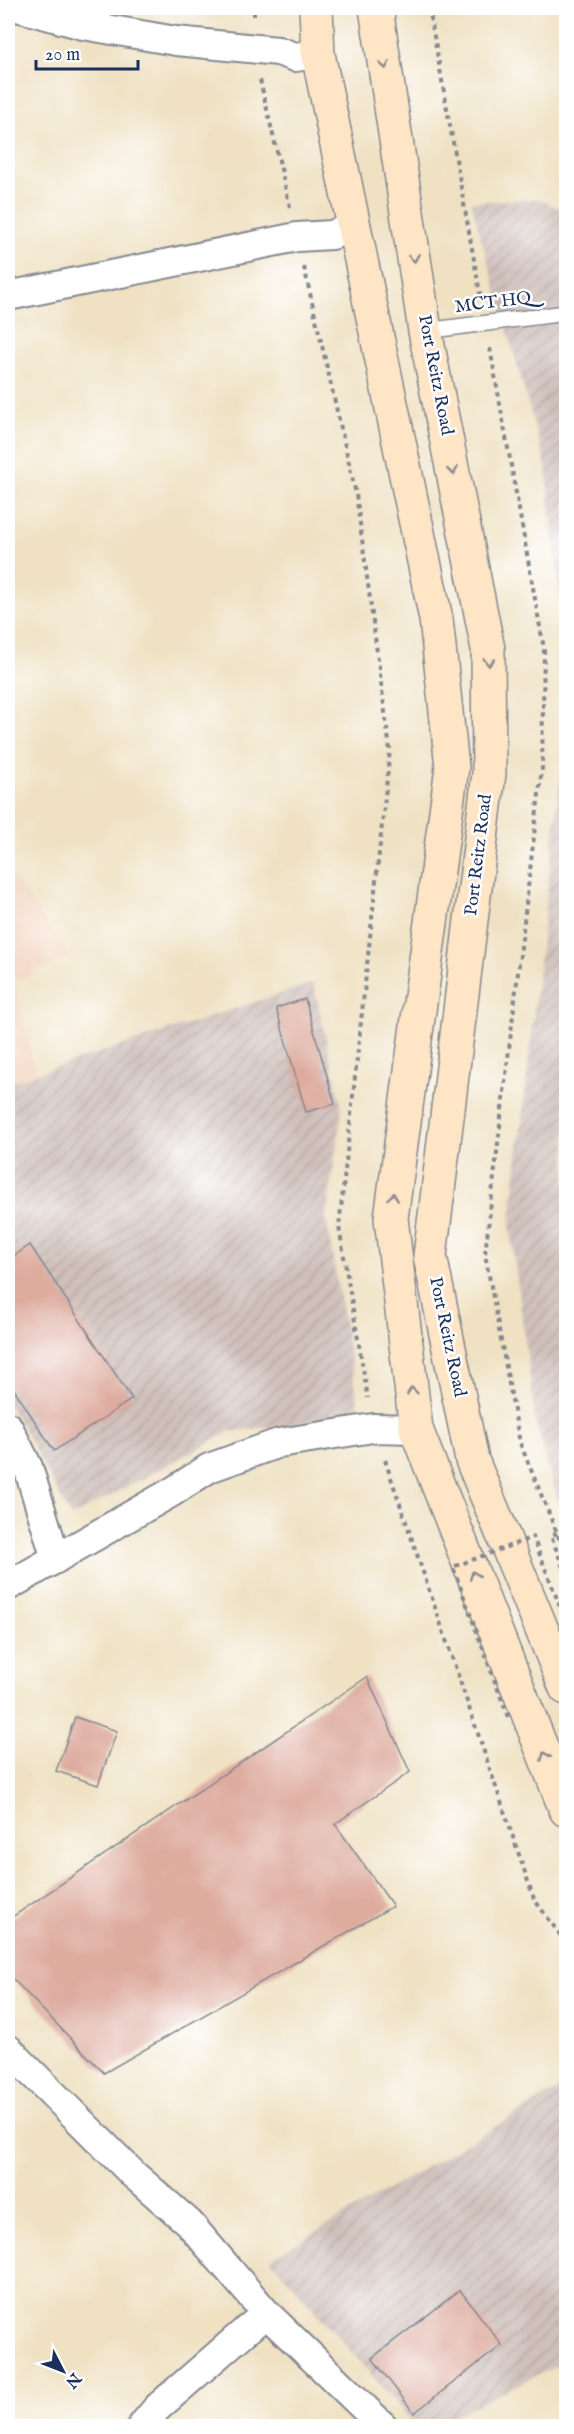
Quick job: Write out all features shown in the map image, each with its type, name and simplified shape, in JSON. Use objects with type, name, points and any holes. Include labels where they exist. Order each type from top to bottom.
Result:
[{"type":"main road","points":[[316,8],[318,54],[436,619],[452,767],[390,1218],[416,1429],[567,1810]]},
{"type":"main road","name":"Port Reitz Road","points":[[376,8],[425,331],[488,649],[489,773],[430,1256],[472,1460],[567,1688]]},
{"type":"street","points":[[21,8],[83,25],[176,41],[278,51],[295,57],[318,54]]},
{"type":"street","points":[[8,296],[297,237],[332,235],[354,225]]},
{"type":"street","points":[[8,1427],[28,1467],[56,1559]]},
{"type":"street","points":[[8,1586],[209,1468],[279,1443],[374,1428],[416,1429]]},
{"type":"street","points":[[8,2049],[134,2175],[189,2223],[266,2313],[383,2427]]},
{"type":"street","points":[[142,2427],[157,2408],[266,2313]]},
{"type":"lane","name":"MCT HQ","points":[[425,331],[567,313]]},
{"type":"path","points":[[254,8],[252,48],[356,494],[390,750],[339,1227],[374,1428],[534,1899],[567,1943]]},
{"type":"path","points":[[557,1533],[551,1536],[567,1575]]},
{"type":"path","points":[[508,1717],[453,1567],[533,1537],[567,1622]]},
{"type":"shaded area","points":[[539,199],[566,212],[566,655],[546,466],[471,202]]},
{"type":"shaded area","points":[[566,655],[566,1530],[536,1424],[510,1226],[562,760]]},
{"type":"shaded area","points":[[8,869],[70,957],[14,981],[36,1073],[8,1083]]},
{"type":"shaded area","points":[[313,983],[342,1109],[326,1218],[360,1415],[228,1432],[71,1517],[23,1427],[8,1404],[8,1083]]},
{"type":"shaded area","points":[[566,2085],[566,2361],[442,2422],[411,2420],[270,2259]]},
{"type":"building","points":[[305,999],[335,1104],[306,1112],[276,1008]]},
{"type":"building","points":[[30,1245],[132,1399],[54,1451],[8,1380],[8,1260]]},
{"type":"building","points":[[367,1677],[410,1772],[335,1824],[393,1906],[104,2073],[8,1974],[8,1920]]},
{"type":"building","points":[[75,1717],[117,1731],[98,1785],[56,1771]]},
{"type":"building","points":[[460,2290],[502,2345],[414,2413],[372,2358]]}]
